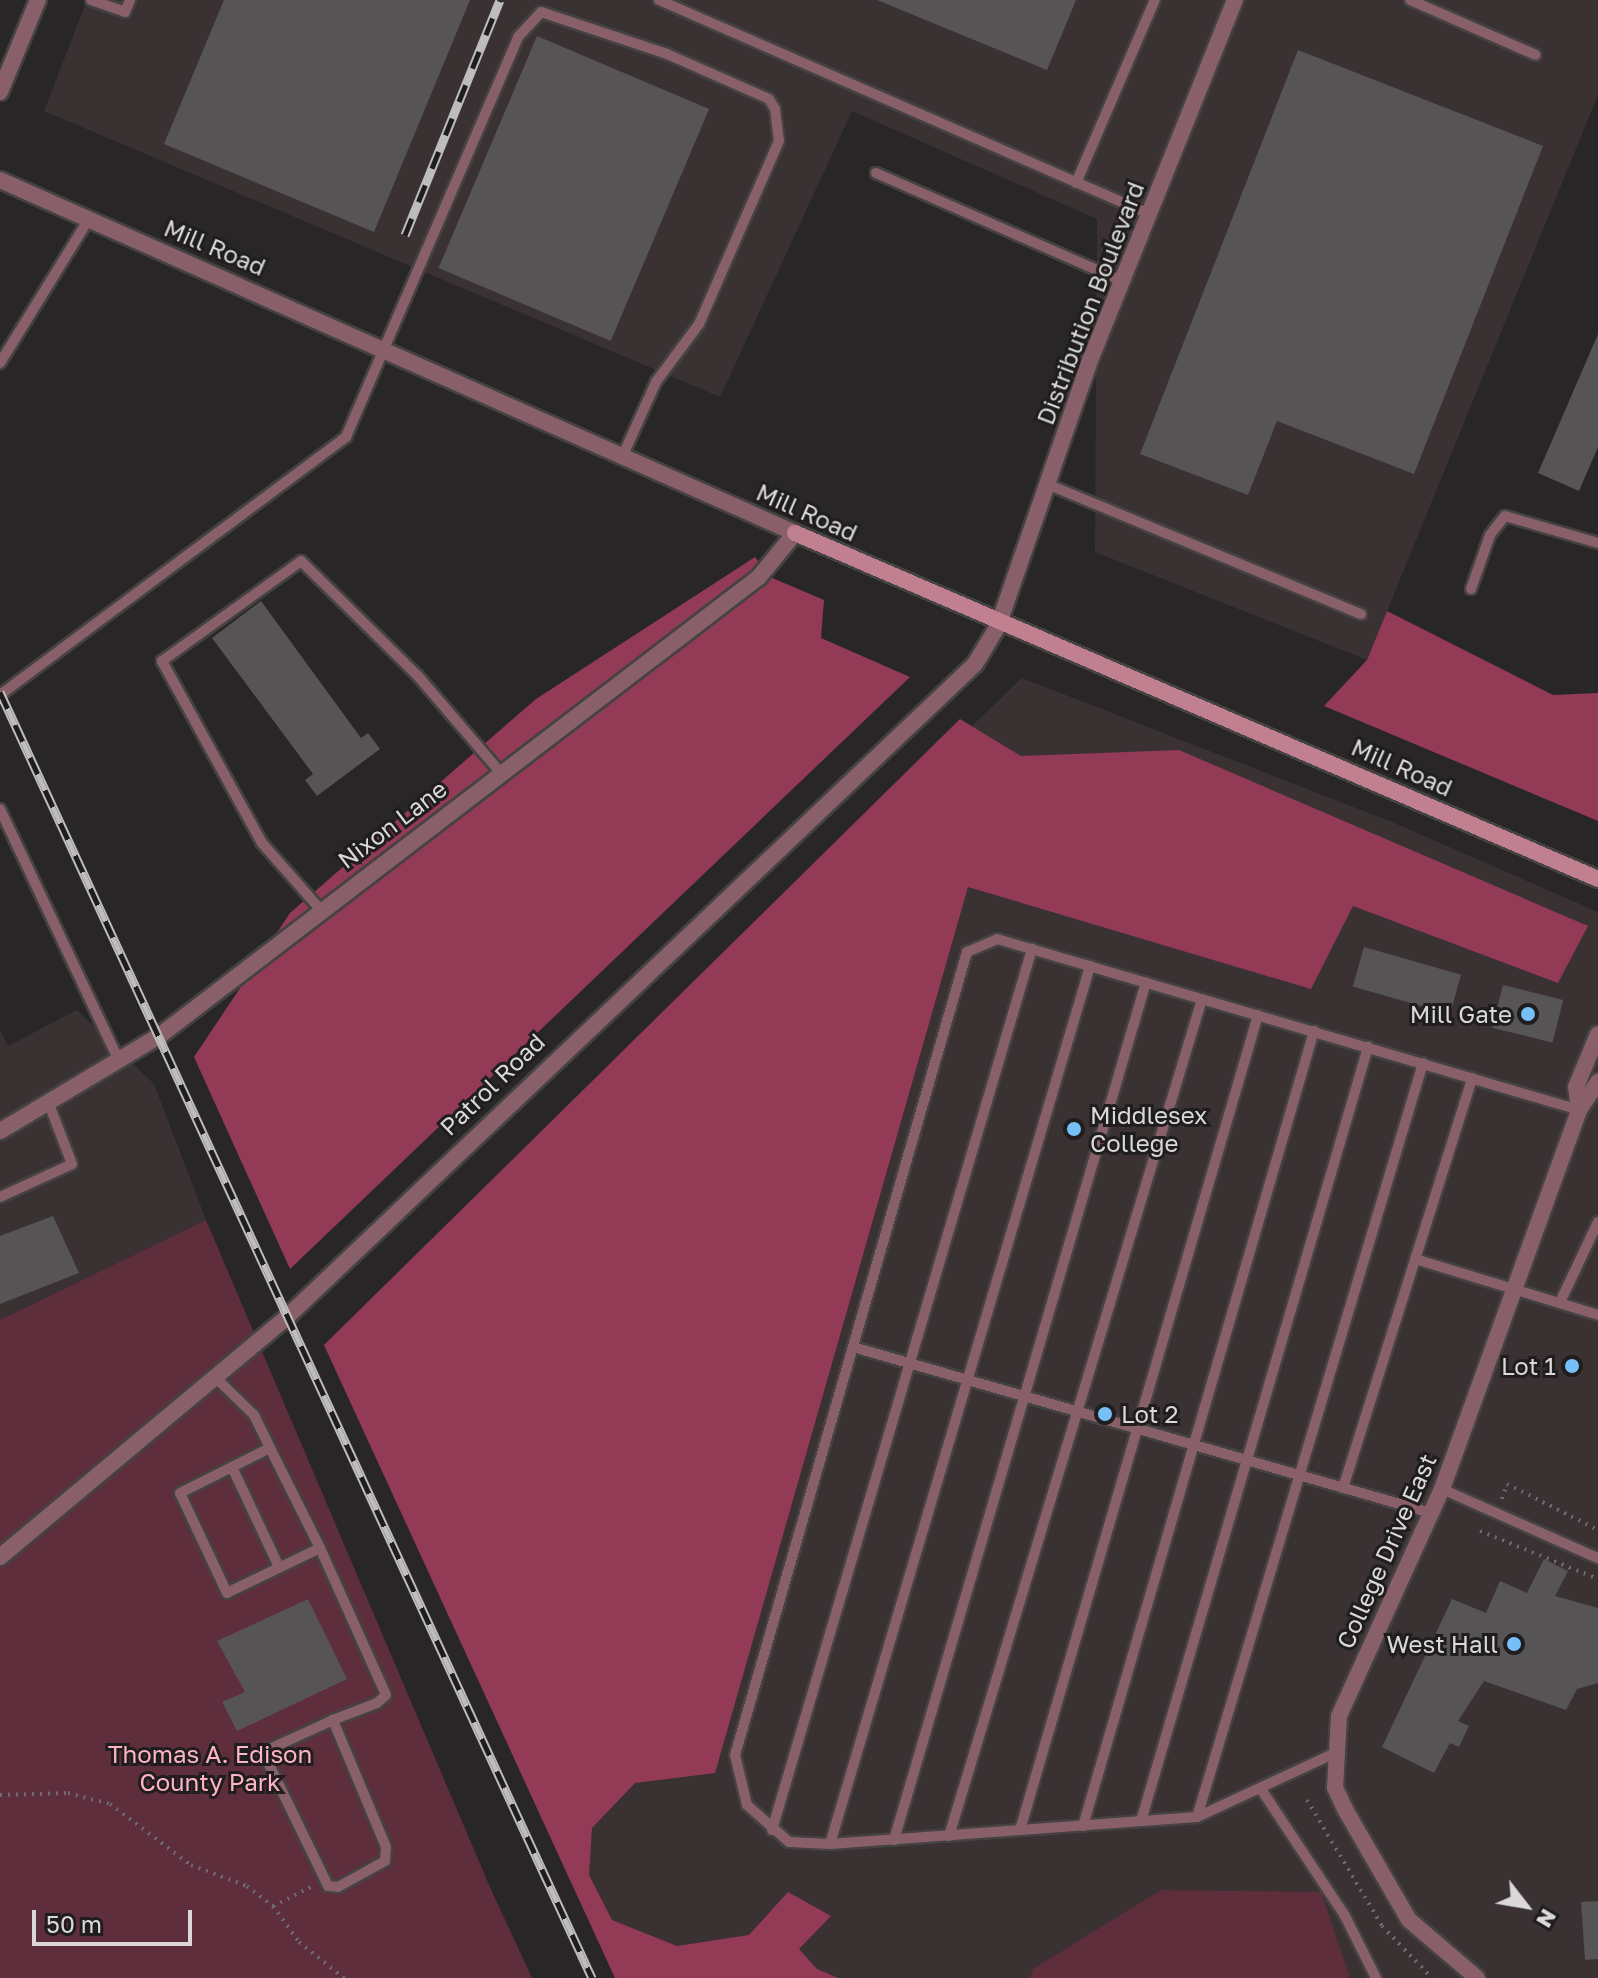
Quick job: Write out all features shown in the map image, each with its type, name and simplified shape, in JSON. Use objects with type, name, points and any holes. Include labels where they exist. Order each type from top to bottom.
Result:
[{"type":"street","points":[[0,92],[38,0]]},
{"type":"street","name":"Distribution Boulevard","points":[[998,626],[1122,281],[1235,0]]},
{"type":"street","name":"Mill Road","points":[[0,180],[385,347],[998,626],[1181,697],[1598,879]]},
{"type":"street","name":"Nixon Lane","points":[[0,1131],[119,1061],[759,577],[795,533]]},
{"type":"street","name":"Patrol Road","points":[[0,1557],[217,1379],[975,664],[998,626]]},
{"type":"street","name":"College Drive East","points":[[1579,1110],[1576,1087],[1593,1060],[1598,1034]]},
{"type":"street","name":"College Drive East","points":[[1477,1978],[1399,1906],[1335,1788],[1339,1716],[1442,1489],[1579,1110],[1598,1082]]},
{"type":"lane","points":[[91,0],[125,12],[130,0]]},
{"type":"lane","points":[[659,0],[1149,214]]},
{"type":"lane","points":[[1076,183],[1155,0]]},
{"type":"lane","points":[[1410,0],[1536,55]]},
{"type":"lane","points":[[0,695],[332,451],[358,419],[385,347],[532,16],[567,15],[769,99],[779,141],[699,324],[656,382],[623,455]]},
{"type":"lane","points":[[876,173],[1122,281]]},
{"type":"lane","points":[[0,363],[89,219]]},
{"type":"lane","points":[[1047,484],[1361,614]]},
{"type":"lane","points":[[1471,589],[1490,535],[1505,516],[1598,543]]},
{"type":"lane","points":[[320,909],[262,843],[162,661],[301,561],[418,676],[500,772]]},
{"type":"lane","points":[[0,809],[119,1061]]},
{"type":"lane","points":[[1335,1753],[1197,1817],[830,1844],[789,1842],[747,1805],[735,1755],[967,952],[997,939],[1579,1110]]},
{"type":"lane","points":[[772,1830],[913,1364],[1032,949]]},
{"type":"lane","points":[[830,1844],[970,1380],[1090,966]]},
{"type":"lane","points":[[894,1840],[1146,982]]},
{"type":"lane","points":[[949,1836],[1202,999]]},
{"type":"lane","points":[[1020,1830],[1258,1015]]},
{"type":"lane","points":[[1083,1826],[1314,1031]]},
{"type":"lane","points":[[1141,1821],[1368,1047]]},
{"type":"lane","points":[[1197,1817],[1423,1063]]},
{"type":"lane","points":[[1343,1488],[1472,1078]]},
{"type":"lane","points":[[0,1197],[72,1164],[49,1104]]},
{"type":"lane","points":[[1562,1298],[1598,1222]]},
{"type":"lane","points":[[1415,1259],[1562,1298],[1598,1315]]},
{"type":"lane","points":[[853,1347],[1431,1513]]},
{"type":"lane","points":[[217,1379],[254,1415],[320,1548],[386,1695],[263,1752],[325,1879],[338,1887],[385,1861],[333,1720]]},
{"type":"lane","points":[[270,1448],[180,1493],[227,1593],[320,1548]]},
{"type":"lane","points":[[232,1467],[279,1567]]},
{"type":"lane","points":[[1442,1489],[1598,1558]]},
{"type":"lane","points":[[1261,1789],[1330,1890],[1376,1978]]},
{"type":"path","points":[[1497,1513],[1507,1484],[1598,1530]]},
{"type":"path","points":[[1480,1531],[1598,1579]]},
{"type":"path","points":[[0,1795],[68,1793],[110,1804],[191,1865],[247,1886],[273,1906],[299,1942],[344,1978]]},
{"type":"path","points":[[1307,1800],[1382,1926],[1432,1978]]},
{"type":"path","points":[[273,1906],[325,1879]]},
{"type":"shaded area","points":[[87,0],[1598,0],[1598,95],[1367,660],[1095,552],[1097,219],[852,111],[720,397],[44,111]]},
{"type":"shaded area","points":[[755,557],[770,577],[824,600],[821,638],[910,677],[290,1269],[194,1057],[290,913],[536,699]]},
{"type":"shaded area","points":[[1387,611],[1553,695],[1598,693],[1598,821],[1324,706],[1367,660]]},
{"type":"shaded area","name":"Middlesex College","points":[[1022,678],[1392,822],[1598,912],[1598,1978],[617,1978],[324,1345]]},
{"type":"shaded area","points":[[960,719],[1021,756],[1179,750],[1588,926],[1558,983],[1353,906],[1311,989],[968,887],[715,1773],[635,1783],[592,1828],[589,1875],[612,1920],[677,1946],[749,1935],[788,1892],[831,1916],[799,1949],[817,1969],[838,1978],[615,1978],[324,1345]]},
{"type":"shaded area","points":[[77,1010],[154,1084],[206,1220],[0,1320],[0,1030],[8,1046]]},
{"type":"green space","name":"Thomas A. Edison County Park","points":[[206,1220],[489,1885],[532,1978],[0,1978],[0,1320]]},
{"type":"green space","points":[[1161,1890],[1321,1892],[1350,1978],[1030,1978],[1033,1969]]},
{"type":"building","points":[[224,0],[470,0],[374,232],[164,144]]},
{"type":"building","points":[[877,0],[1076,0],[1047,70]]},
{"type":"building","points":[[537,36],[709,109],[611,341],[439,268]]},
{"type":"building","points":[[1298,50],[1543,146],[1414,474],[1277,421],[1248,495],[1140,454]]},
{"type":"building","points":[[1598,334],[1598,447],[1579,491],[1538,473]]},
{"type":"building","points":[[261,601],[361,738],[368,733],[380,749],[317,796],[305,780],[313,774],[212,638]]},
{"type":"building","points":[[1364,947],[1461,975],[1450,1014],[1353,986]]},
{"type":"building","name":"Mill Gate","points":[[1503,985],[1563,1000],[1553,1043],[1492,1028]]},
{"type":"building","points":[[53,1216],[79,1273],[0,1304],[0,1236]]},
{"type":"building","name":"West Hall","points":[[1544,1559],[1568,1571],[1555,1596],[1598,1608],[1598,1683],[1577,1689],[1566,1710],[1484,1681],[1458,1721],[1469,1726],[1459,1747],[1450,1743],[1434,1773],[1382,1747],[1452,1599],[1486,1613],[1500,1581],[1527,1593]]},
{"type":"building","points":[[308,1599],[347,1679],[237,1731],[222,1702],[245,1692],[217,1641]]},
{"type":"building","points":[[1598,1901],[1598,1959],[1585,1960],[1581,1902]]},
{"type":"railway","points":[[405,235],[500,0]]},
{"type":"railway","points":[[0,692],[592,1978]]},
{"type":"place","name":"Mill Gate","points":[[1528,1014]]},
{"type":"place","name":"Middlesex College","points":[[1074,1129]]},
{"type":"place","name":"Lot 1","points":[[1572,1366]]},
{"type":"place","name":"Lot 2","points":[[1105,1414]]},
{"type":"place","name":"West Hall","points":[[1514,1644]]}]
